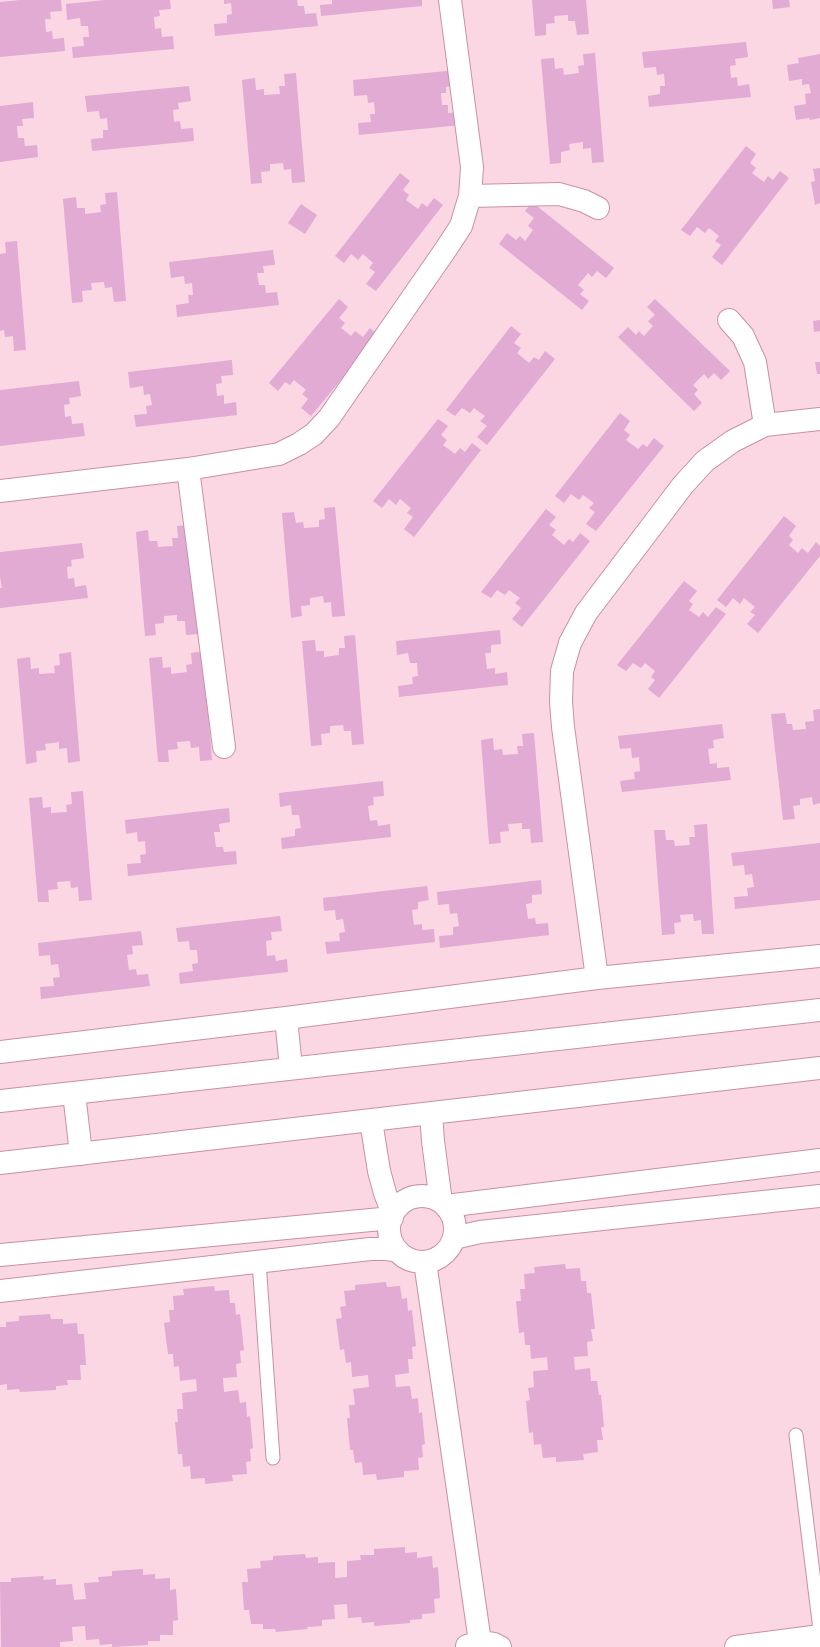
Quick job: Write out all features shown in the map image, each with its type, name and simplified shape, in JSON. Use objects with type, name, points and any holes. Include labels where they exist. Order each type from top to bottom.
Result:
[{"type":"street","points":[[0,491],[188,469],[279,454],[314,434],[329,418],[461,226],[470,196],[472,167],[450,0]]},
{"type":"street","points":[[470,196],[559,194],[584,201],[598,208]]},
{"type":"street","points":[[729,320],[743,336],[751,350],[755,362],[765,425]]},
{"type":"street","points":[[597,978],[563,727],[561,702],[562,670],[570,643],[586,613],[683,485],[705,460],[733,441],[765,425],[820,419]]},
{"type":"street","points":[[188,469],[224,748]]},
{"type":"street","points":[[0,1052],[286,1018],[597,978],[820,956]]},
{"type":"street","points":[[0,1101],[820,1010]]},
{"type":"street","points":[[286,1018],[291,1068]]},
{"type":"street","points":[[0,1163],[820,1068]]},
{"type":"street","points":[[74,1093],[82,1154]]},
{"type":"street","points":[[431,1113],[433,1141],[443,1204],[454,1221],[454,1238],[450,1248],[443,1255],[434,1260],[425,1262],[415,1261],[406,1258],[398,1251],[390,1236],[392,1216],[399,1206],[414,1197],[432,1198],[443,1204],[820,1160]]},
{"type":"street","points":[[371,1121],[379,1171],[392,1216]]},
{"type":"street","points":[[454,1238],[480,1232],[820,1196]]},
{"type":"street","points":[[0,1255],[392,1216]]},
{"type":"street","points":[[0,1292],[370,1249],[398,1251]]},
{"type":"street","points":[[425,1262],[482,1645]]},
{"type":"street","points":[[736,1647],[820,1636]]},
{"type":"lane","points":[[259,1262],[273,1458]]},
{"type":"lane","points":[[796,1435],[820,1630]]},
{"type":"building","points":[[20,0],[61,0],[62,11],[50,12],[51,19],[45,19],[46,32],[52,31],[53,39],[64,38],[65,51],[0,57],[0,2]]},
{"type":"building","points":[[105,0],[170,0],[171,9],[159,10],[160,16],[154,17],[155,29],[161,28],[162,37],[173,36],[174,49],[73,58],[72,47],[84,46],[83,37],[89,37],[88,26],[81,26],[80,18],[67,20],[66,4]]},
{"type":"building","points":[[224,0],[297,0],[298,6],[304,6],[305,14],[316,13],[318,26],[215,36],[214,24],[227,23],[227,15],[232,14],[231,3],[224,4]]},
{"type":"building","points":[[332,0],[422,0],[422,6],[321,16],[320,5],[332,4]]},
{"type":"building","points":[[532,0],[586,0],[589,34],[577,35],[575,21],[568,21],[568,15],[554,16],[555,23],[546,24],[546,35],[535,36]]},
{"type":"building","points":[[772,0],[789,0],[790,7],[773,9]]},
{"type":"building","points":[[746,42],[748,57],[735,59],[736,65],[730,66],[731,78],[737,77],[738,86],[749,84],[751,97],[649,107],[648,96],[660,94],[660,86],[665,86],[664,74],[657,75],[656,67],[644,68],[642,52]]},
{"type":"building","points":[[595,53],[604,162],[592,163],[591,148],[583,149],[583,142],[569,144],[570,150],[561,152],[561,163],[550,164],[541,59],[554,58],[555,69],[563,68],[564,75],[579,73],[578,66],[584,65],[583,54]]},
{"type":"building","points":[[820,54],[820,118],[796,120],[794,106],[806,104],[805,94],[811,93],[809,84],[802,85],[802,79],[789,81],[787,65],[799,63],[798,58]]},
{"type":"building","points":[[457,70],[458,85],[446,87],[446,93],[441,93],[442,105],[448,105],[448,113],[460,112],[461,125],[359,135],[358,123],[371,122],[370,114],[375,114],[374,102],[368,103],[367,95],[354,96],[353,80]]},
{"type":"building","points":[[296,73],[305,182],[292,183],[291,169],[284,170],[283,163],[270,164],[270,171],[261,172],[262,183],[251,184],[242,80],[255,78],[256,90],[264,89],[264,95],[280,94],[279,86],[285,86],[284,74]]},
{"type":"building","points":[[189,86],[191,101],[178,103],[179,109],[173,110],[174,122],[180,121],[181,129],[193,128],[194,141],[92,151],[91,139],[103,138],[103,130],[108,130],[107,118],[100,119],[99,111],[87,112],[85,96]]},
{"type":"building","points":[[33,102],[34,118],[22,119],[23,126],[17,126],[18,138],[24,138],[25,146],[37,145],[38,157],[0,162],[0,106]]},
{"type":"building","points":[[746,146],[756,154],[750,163],[756,168],[752,173],[764,182],[768,176],[773,180],[780,171],[789,178],[722,265],[712,257],[721,245],[715,241],[719,236],[709,228],[705,233],[697,227],[690,236],[681,230]]},
{"type":"building","points":[[820,168],[820,203],[815,205],[811,182],[815,181],[813,169]]},
{"type":"building","points":[[400,173],[410,181],[403,190],[409,195],[406,200],[418,209],[422,203],[427,207],[434,198],[443,205],[376,291],[366,284],[375,272],[369,268],[373,263],[363,254],[358,260],[351,254],[344,263],[335,256]]},
{"type":"building","points":[[117,192],[126,301],[114,302],[112,287],[105,288],[104,282],[91,283],[92,290],[82,291],[83,302],[72,303],[63,199],[76,197],[77,208],[85,208],[85,214],[101,212],[100,205],[106,204],[105,193]]},
{"type":"building","points":[[532,202],[614,268],[606,278],[597,271],[592,277],[588,273],[578,285],[584,290],[580,294],[589,301],[582,310],[499,244],[507,233],[516,240],[520,236],[525,241],[533,230],[528,226],[534,218],[525,211]]},
{"type":"building","points":[[301,204],[317,215],[305,234],[288,223]]},
{"type":"building","points":[[17,241],[26,350],[14,351],[13,336],[5,337],[4,330],[0,331],[0,254],[6,253],[5,242]]},
{"type":"building","points":[[273,250],[275,265],[263,266],[264,273],[257,273],[259,285],[265,285],[266,293],[277,292],[279,305],[177,317],[176,305],[189,303],[188,295],[193,295],[192,283],[185,284],[184,276],[171,278],[169,262]]},
{"type":"building","points":[[339,299],[348,307],[339,318],[345,323],[341,328],[351,336],[355,331],[363,337],[370,328],[378,335],[311,416],[301,408],[308,399],[302,394],[306,390],[294,380],[290,385],[285,382],[278,391],[269,383]]},
{"type":"building","points":[[655,299],[730,371],[721,380],[714,373],[708,379],[704,374],[693,385],[698,390],[694,394],[702,403],[694,411],[618,337],[628,327],[636,335],[639,331],[644,336],[653,326],[648,321],[655,315],[647,307]]},
{"type":"building","points":[[820,320],[820,331],[814,332],[813,321]]},
{"type":"building","points":[[511,326],[521,334],[514,343],[521,348],[517,353],[529,363],[534,357],[539,360],[545,351],[555,359],[487,445],[477,437],[487,426],[480,421],[485,416],[474,408],[470,413],[462,408],[455,416],[446,410]]},
{"type":"building","points":[[232,360],[233,375],[221,376],[222,383],[216,384],[217,396],[224,395],[224,404],[236,402],[237,415],[136,427],[134,415],[147,414],[146,406],[152,405],[150,394],[144,395],[143,386],[130,388],[128,372]]},
{"type":"building","points":[[815,362],[820,362],[820,374],[817,374]]},
{"type":"building","points":[[79,381],[81,396],[69,398],[70,404],[64,405],[65,417],[71,416],[72,424],[83,423],[85,436],[0,446],[0,390]]},
{"type":"building","points":[[620,413],[630,421],[624,430],[630,435],[626,440],[638,449],[643,444],[647,447],[654,438],[664,446],[596,531],[586,524],[595,512],[589,508],[594,503],[583,495],[579,500],[571,494],[564,503],[555,496]]},
{"type":"building","points":[[438,419],[448,426],[441,435],[447,440],[443,445],[455,454],[460,448],[465,452],[472,443],[481,450],[414,537],[404,529],[413,517],[407,513],[411,508],[400,499],[396,505],[389,499],[382,508],[373,501]]},
{"type":"building","points":[[335,507],[345,616],[332,617],[331,602],[324,603],[323,596],[310,598],[310,605],[301,606],[302,616],[291,618],[282,513],[294,512],[296,523],[303,522],[304,528],[319,527],[319,520],[325,519],[324,508]]},
{"type":"building","points":[[546,509],[556,517],[549,525],[556,530],[552,535],[564,545],[569,539],[573,542],[580,533],[590,541],[522,627],[512,619],[521,608],[515,603],[520,598],[509,590],[505,595],[497,590],[491,598],[481,592]]},
{"type":"building","points":[[784,516],[796,526],[789,536],[793,540],[789,545],[798,553],[802,548],[808,553],[816,542],[820,546],[820,556],[758,633],[747,624],[755,615],[750,612],[755,607],[744,598],[740,604],[733,598],[726,607],[717,600]]},
{"type":"building","points":[[189,525],[198,634],[186,635],[185,621],[177,621],[177,615],[164,616],[164,623],[155,624],[156,635],[145,636],[136,532],[148,530],[149,541],[157,541],[158,547],[173,546],[172,538],[178,538],[177,526]]},
{"type":"building","points":[[82,543],[84,558],[71,560],[72,566],[67,567],[68,579],[74,578],[75,587],[86,585],[88,598],[0,608],[0,588],[2,588],[0,577],[0,552]]},
{"type":"building","points":[[684,581],[697,591],[689,601],[693,604],[689,610],[699,617],[703,612],[708,617],[716,607],[726,614],[659,698],[648,689],[655,680],[651,677],[655,671],[645,663],[641,668],[633,663],[626,671],[617,665]]},
{"type":"building","points":[[500,630],[501,644],[491,645],[491,653],[485,653],[487,669],[495,668],[495,674],[507,672],[508,685],[399,697],[398,686],[413,684],[412,677],[418,676],[417,663],[410,663],[408,653],[397,655],[396,641]]},
{"type":"building","points":[[355,635],[364,744],[352,745],[351,731],[344,731],[343,725],[330,726],[330,733],[321,734],[322,745],[311,746],[302,641],[315,640],[316,651],[324,651],[324,657],[339,655],[339,648],[345,648],[344,636]]},
{"type":"building","points":[[203,651],[212,760],[200,761],[199,747],[191,748],[190,741],[177,742],[178,749],[168,750],[169,762],[158,762],[149,658],[162,657],[163,668],[171,667],[171,674],[187,672],[186,665],[192,664],[191,653]]},
{"type":"building","points":[[71,652],[80,761],[68,763],[67,748],[59,749],[59,742],[45,744],[46,750],[36,751],[37,762],[26,764],[17,659],[30,657],[31,669],[39,668],[39,674],[55,673],[54,666],[60,665],[59,654]]},
{"type":"building","points":[[820,709],[820,803],[813,805],[812,797],[800,799],[800,805],[793,806],[795,819],[783,820],[771,714],[785,713],[787,724],[792,724],[793,730],[806,729],[805,722],[814,721],[813,710]]},
{"type":"building","points":[[722,724],[724,738],[713,740],[714,748],[708,749],[710,764],[717,763],[717,768],[729,767],[731,780],[622,792],[620,781],[635,779],[634,772],[640,771],[639,757],[632,758],[631,748],[620,749],[618,736]]},
{"type":"building","points":[[534,733],[543,842],[531,843],[530,829],[522,829],[522,823],[508,824],[509,831],[500,832],[501,843],[489,844],[481,740],[493,738],[494,750],[502,749],[503,755],[518,754],[517,746],[523,746],[522,734]]},
{"type":"building","points":[[383,781],[384,796],[373,797],[374,805],[368,806],[370,821],[377,820],[378,826],[390,824],[391,837],[282,849],[281,838],[295,836],[295,829],[301,828],[299,815],[292,815],[291,805],[280,807],[279,793]]},
{"type":"building","points":[[83,791],[92,900],[79,901],[78,887],[71,888],[70,881],[57,882],[58,889],[48,890],[49,902],[38,902],[29,798],[42,797],[43,808],[51,807],[51,813],[67,812],[66,805],[72,804],[71,792]]},
{"type":"building","points":[[229,808],[230,822],[219,824],[220,832],[214,832],[216,847],[223,847],[224,852],[236,851],[237,864],[128,876],[127,864],[141,863],[140,855],[146,854],[145,841],[138,842],[137,832],[126,834],[125,820]]},
{"type":"building","points":[[707,824],[714,934],[702,934],[701,920],[694,921],[693,914],[680,915],[681,922],[674,923],[675,934],[662,935],[654,830],[665,830],[666,840],[674,840],[675,846],[690,845],[689,837],[695,837],[694,825]]},
{"type":"building","points":[[820,843],[820,900],[735,909],[734,897],[748,896],[747,888],[754,887],[752,874],[745,875],[744,865],[733,866],[731,853]]},
{"type":"building","points":[[541,880],[542,894],[532,895],[532,903],[526,904],[528,919],[535,918],[536,924],[548,923],[549,935],[440,948],[439,936],[453,935],[453,927],[459,926],[457,913],[450,914],[449,904],[438,905],[437,892]]},
{"type":"building","points":[[427,886],[429,900],[418,902],[418,909],[412,910],[414,925],[422,924],[422,930],[434,929],[435,942],[327,954],[325,942],[340,941],[339,933],[345,932],[343,919],[336,920],[335,910],[324,911],[323,898]]},
{"type":"building","points":[[280,916],[282,931],[271,932],[272,940],[266,941],[267,956],[275,955],[276,961],[287,959],[288,972],[180,984],[179,973],[193,971],[192,964],[198,963],[197,950],[190,950],[189,941],[178,942],[176,928]]},
{"type":"building","points":[[141,931],[143,945],[132,946],[133,954],[127,955],[129,970],[136,969],[137,975],[148,974],[150,986],[41,999],[40,987],[54,986],[53,978],[60,977],[58,964],[51,965],[50,955],[39,956],[38,943]]},
{"type":"building","points":[[565,1264],[566,1269],[580,1268],[581,1281],[586,1281],[587,1293],[591,1293],[595,1329],[591,1329],[593,1341],[587,1342],[588,1356],[574,1357],[575,1370],[590,1368],[591,1381],[597,1381],[599,1395],[601,1395],[604,1427],[601,1427],[603,1440],[597,1440],[598,1452],[583,1454],[584,1460],[556,1462],[556,1457],[543,1458],[541,1444],[534,1445],[533,1432],[529,1433],[526,1401],[530,1400],[528,1388],[534,1387],[533,1371],[548,1370],[547,1357],[531,1359],[530,1345],[525,1345],[524,1332],[519,1333],[516,1301],[521,1301],[520,1289],[525,1289],[524,1274],[535,1273],[534,1267]]},
{"type":"building","points":[[386,1282],[387,1287],[400,1286],[402,1299],[407,1298],[408,1311],[412,1310],[416,1346],[412,1347],[413,1359],[408,1359],[409,1373],[395,1375],[396,1387],[410,1386],[412,1399],[418,1398],[419,1413],[422,1412],[425,1444],[422,1445],[423,1457],[418,1458],[419,1470],[404,1471],[404,1477],[377,1480],[376,1474],[363,1475],[362,1462],[355,1463],[353,1450],[350,1450],[347,1418],[350,1418],[349,1405],[355,1405],[353,1389],[369,1387],[368,1375],[352,1377],[351,1362],[346,1363],[344,1349],[340,1350],[336,1319],[342,1318],[340,1307],[346,1306],[344,1291],[355,1290],[355,1285]]},
{"type":"building","points":[[214,1286],[215,1291],[229,1290],[230,1303],[235,1303],[236,1315],[240,1314],[244,1350],[240,1351],[241,1363],[236,1364],[237,1377],[223,1378],[224,1392],[238,1390],[240,1403],[246,1402],[247,1417],[250,1416],[253,1448],[250,1449],[251,1461],[246,1462],[247,1474],[232,1475],[233,1481],[205,1484],[205,1478],[191,1479],[190,1466],[183,1467],[182,1454],[178,1454],[175,1422],[178,1422],[177,1409],[183,1409],[182,1393],[197,1391],[196,1379],[180,1381],[179,1366],[174,1367],[173,1354],[168,1354],[164,1323],[170,1322],[169,1310],[174,1310],[173,1296],[184,1295],[183,1289]]},
{"type":"building","points":[[50,1314],[51,1319],[63,1319],[63,1324],[77,1323],[78,1334],[84,1334],[86,1365],[80,1365],[81,1380],[67,1380],[68,1385],[56,1386],[56,1390],[20,1392],[19,1389],[7,1390],[7,1384],[0,1385],[0,1327],[6,1327],[6,1322],[19,1321],[19,1316]]},
{"type":"building","points":[[405,1547],[405,1553],[417,1552],[417,1558],[432,1556],[433,1568],[438,1567],[440,1598],[434,1599],[435,1613],[422,1614],[422,1619],[410,1620],[410,1623],[374,1626],[374,1622],[362,1623],[361,1617],[348,1618],[347,1604],[334,1605],[335,1619],[322,1620],[322,1626],[276,1632],[275,1629],[263,1629],[263,1624],[251,1624],[249,1610],[244,1610],[242,1582],[248,1582],[247,1569],[261,1568],[260,1561],[273,1560],[273,1556],[305,1554],[306,1558],[318,1557],[318,1563],[335,1562],[335,1578],[347,1577],[347,1561],[361,1560],[360,1555],[374,1555],[374,1549]]},
{"type":"building","points":[[143,1569],[143,1575],[155,1574],[155,1579],[170,1578],[170,1590],[176,1589],[178,1620],[173,1621],[173,1635],[160,1635],[160,1641],[148,1641],[148,1645],[112,1647],[112,1644],[100,1645],[99,1639],[86,1640],[85,1626],[72,1627],[73,1641],[60,1642],[60,1647],[1,1647],[0,1582],[11,1582],[11,1578],[44,1576],[43,1580],[56,1579],[56,1585],[72,1584],[74,1600],[86,1599],[84,1583],[99,1582],[98,1577],[112,1576],[112,1571]]}]
